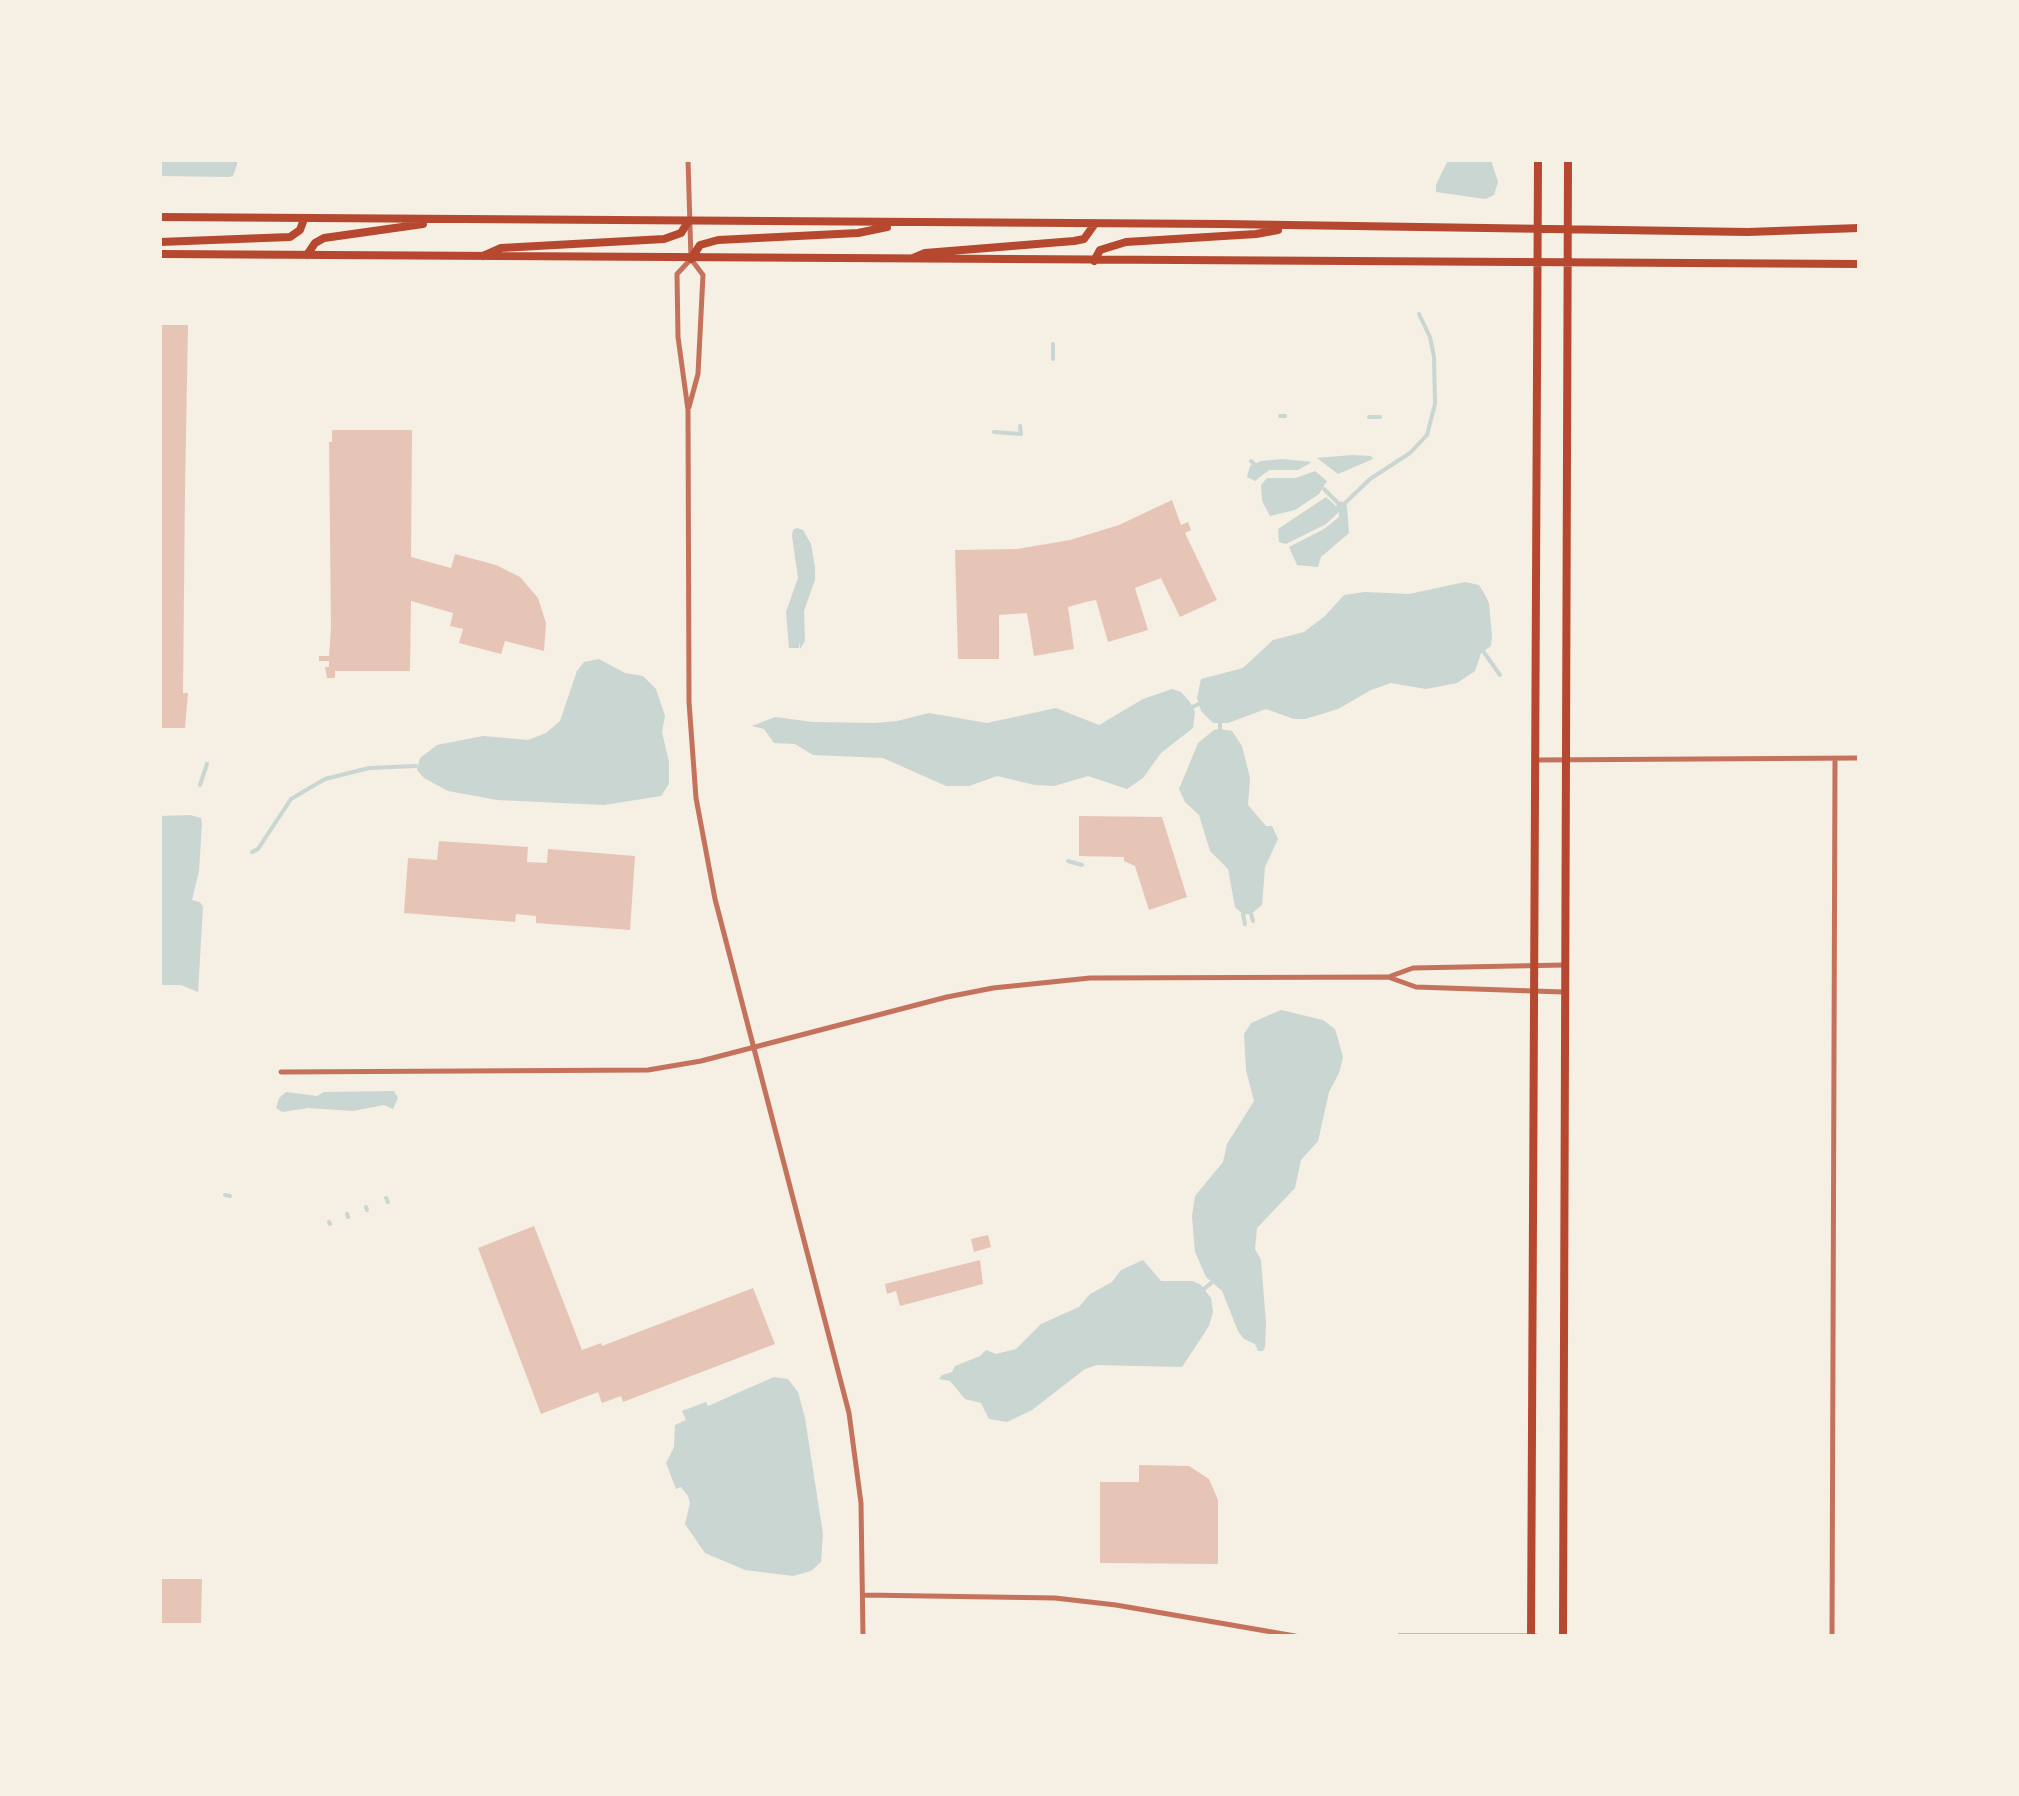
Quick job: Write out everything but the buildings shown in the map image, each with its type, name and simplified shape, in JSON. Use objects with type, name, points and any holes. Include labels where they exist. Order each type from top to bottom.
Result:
[{"type":"main road","points":[[1533,1635],[1538,160]]},
{"type":"main road","points":[[1563,1636],[1568,160]]},
{"type":"main road","points":[[160,217],[1748,232],[1859,228]]},
{"type":"main road","points":[[160,242],[290,237],[300,230],[304,218]]},
{"type":"main road","points":[[306,256],[314,243],[324,238],[442,220]]},
{"type":"main road","points":[[478,257],[501,248],[664,239],[681,232],[688,222]]},
{"type":"main road","points":[[692,259],[700,245],[718,240],[858,232],[905,224]]},
{"type":"main road","points":[[910,260],[925,253],[1074,242],[1084,238],[1094,225]]},
{"type":"main road","points":[[1094,261],[1106,247],[1126,242],[1256,234],[1292,227]]},
{"type":"main road","points":[[160,254],[1859,264]]},
{"type":"street","points":[[688,160],[692,259],[703,275],[698,374],[688,410]]},
{"type":"street","points":[[692,259],[678,274],[678,337],[688,410],[689,703],[696,798],[715,899],[844,1384],[858,1472],[864,1636]]},
{"type":"street","points":[[1536,760],[1859,758]]},
{"type":"street","points":[[1832,1636],[1835,760]]},
{"type":"street","points":[[281,1072],[632,1072],[675,1066],[947,997],[1028,984],[1090,978],[1388,977],[1413,968],[1564,966]]},
{"type":"street","points":[[1388,977],[1416,988],[1563,992]]},
{"type":"street","points":[[864,1595],[1056,1598],[1295,1636]]},
{"type":"street","points":[[1399,1636],[1533,1635]]},
{"type":"shaded area","points":[[160,160],[237,160],[237,165],[229,177],[162,176]]},
{"type":"shaded area","points":[[1448,160],[1491,160],[1498,182],[1494,195],[1485,199],[1436,192]]},
{"type":"shaded area","points":[[1352,455],[1373,459],[1338,474],[1317,458]]},
{"type":"shaded area","points":[[1283,459],[1312,462],[1298,470],[1269,470],[1255,481],[1247,477],[1250,466]]},
{"type":"shaded area","points":[[1315,471],[1327,481],[1319,494],[1295,510],[1270,516],[1262,501],[1261,485],[1267,478],[1296,478]]},
{"type":"shaded area","points":[[1326,497],[1336,506],[1341,501],[1347,506],[1349,533],[1321,557],[1318,567],[1297,565],[1289,547],[1324,529],[1339,517],[1339,512],[1326,524],[1286,544],[1279,542],[1278,529]]},
{"type":"shaded area","points":[[797,528],[803,530],[811,544],[815,568],[804,611],[805,641],[800,649],[800,641],[799,648],[789,648],[786,612],[798,578],[792,536]]},
{"type":"shaded area","points":[[1465,582],[1479,585],[1489,603],[1492,637],[1491,646],[1481,653],[1475,671],[1457,683],[1426,689],[1391,683],[1338,709],[1305,719],[1266,709],[1228,723],[1213,723],[1201,711],[1197,698],[1201,679],[1243,668],[1273,640],[1304,632],[1344,595],[1409,594]]},
{"type":"shaded area","points":[[599,659],[625,673],[643,676],[656,689],[665,716],[662,732],[669,762],[669,784],[661,796],[604,805],[497,800],[448,791],[417,770],[420,758],[437,745],[483,736],[528,740],[546,733],[560,721],[577,671],[584,662]]},
{"type":"shaded area","points":[[1172,689],[1190,702],[1195,712],[1193,728],[1161,753],[1143,778],[1127,789],[1088,776],[1054,786],[997,776],[969,786],[946,786],[883,758],[813,755],[795,744],[774,743],[764,729],[752,726],[775,717],[875,723],[929,713],[987,723],[1056,708],[1099,725],[1143,699]]},
{"type":"shaded area","points":[[1220,729],[1232,731],[1242,746],[1250,778],[1248,805],[1266,826],[1272,826],[1278,839],[1265,867],[1262,905],[1251,914],[1243,914],[1235,907],[1228,869],[1210,851],[1199,815],[1185,802],[1179,789],[1198,743]]},
{"type":"shaded area","points":[[160,816],[201,818],[202,824],[199,871],[192,900],[203,907],[198,992],[181,985],[160,985]]},
{"type":"shaded area","points":[[1281,1010],[1323,1020],[1335,1029],[1343,1057],[1329,1092],[1318,1141],[1301,1160],[1295,1188],[1257,1228],[1255,1249],[1261,1260],[1266,1323],[1265,1347],[1258,1351],[1238,1331],[1222,1291],[1206,1277],[1195,1252],[1192,1216],[1195,1196],[1223,1162],[1227,1144],[1254,1101],[1246,1070],[1244,1034],[1251,1023]]},
{"type":"shaded area","points":[[394,1091],[398,1098],[393,1109],[384,1105],[353,1111],[308,1108],[282,1112],[276,1108],[286,1092],[317,1096],[324,1092]]},
{"type":"shaded area","points":[[1143,1260],[1161,1281],[1193,1281],[1211,1298],[1209,1326],[1182,1367],[1097,1365],[1085,1369],[1032,1410],[1007,1422],[989,1419],[981,1403],[965,1399],[950,1381],[939,1379],[986,1350],[996,1354],[1016,1349],[1041,1324],[1079,1307],[1090,1294],[1112,1282],[1121,1270]]},
{"type":"shaded area","points":[[774,1377],[788,1379],[798,1392],[823,1534],[821,1562],[811,1571],[793,1576],[745,1570],[705,1553],[685,1524],[688,1496],[681,1487],[676,1489],[666,1463],[674,1447],[675,1425],[686,1420],[682,1411],[706,1402],[708,1406]]},
{"type":"waterway","points":[[1344,504],[1427,435],[1435,404],[1434,357],[1419,314]]},
{"type":"waterway","points":[[1053,344],[1053,359]]},
{"type":"waterway","points":[[1280,416],[1285,416]]},
{"type":"waterway","points":[[1369,417],[1380,417]]},
{"type":"waterway","points":[[994,432],[1021,434],[1020,426]]},
{"type":"waterway","points":[[1251,461],[1254,464]]},
{"type":"waterway","points":[[1324,489],[1339,504]]},
{"type":"waterway","points":[[1483,651],[1500,675]]},
{"type":"waterway","points":[[1192,707],[1199,704]]},
{"type":"waterway","points":[[1220,723],[1220,729]]},
{"type":"waterway","points":[[200,785],[207,764]]},
{"type":"waterway","points":[[252,852],[258,849],[291,799],[325,779],[369,768],[416,766]]},
{"type":"waterway","points":[[1068,861],[1082,865]]},
{"type":"waterway","points":[[1243,914],[1245,924]]},
{"type":"waterway","points":[[1251,914],[1253,921]]},
{"type":"waterway","points":[[225,1195],[230,1196]]},
{"type":"waterway","points":[[386,1198],[388,1202]]},
{"type":"waterway","points":[[1204,1289],[1211,1283]]}]
